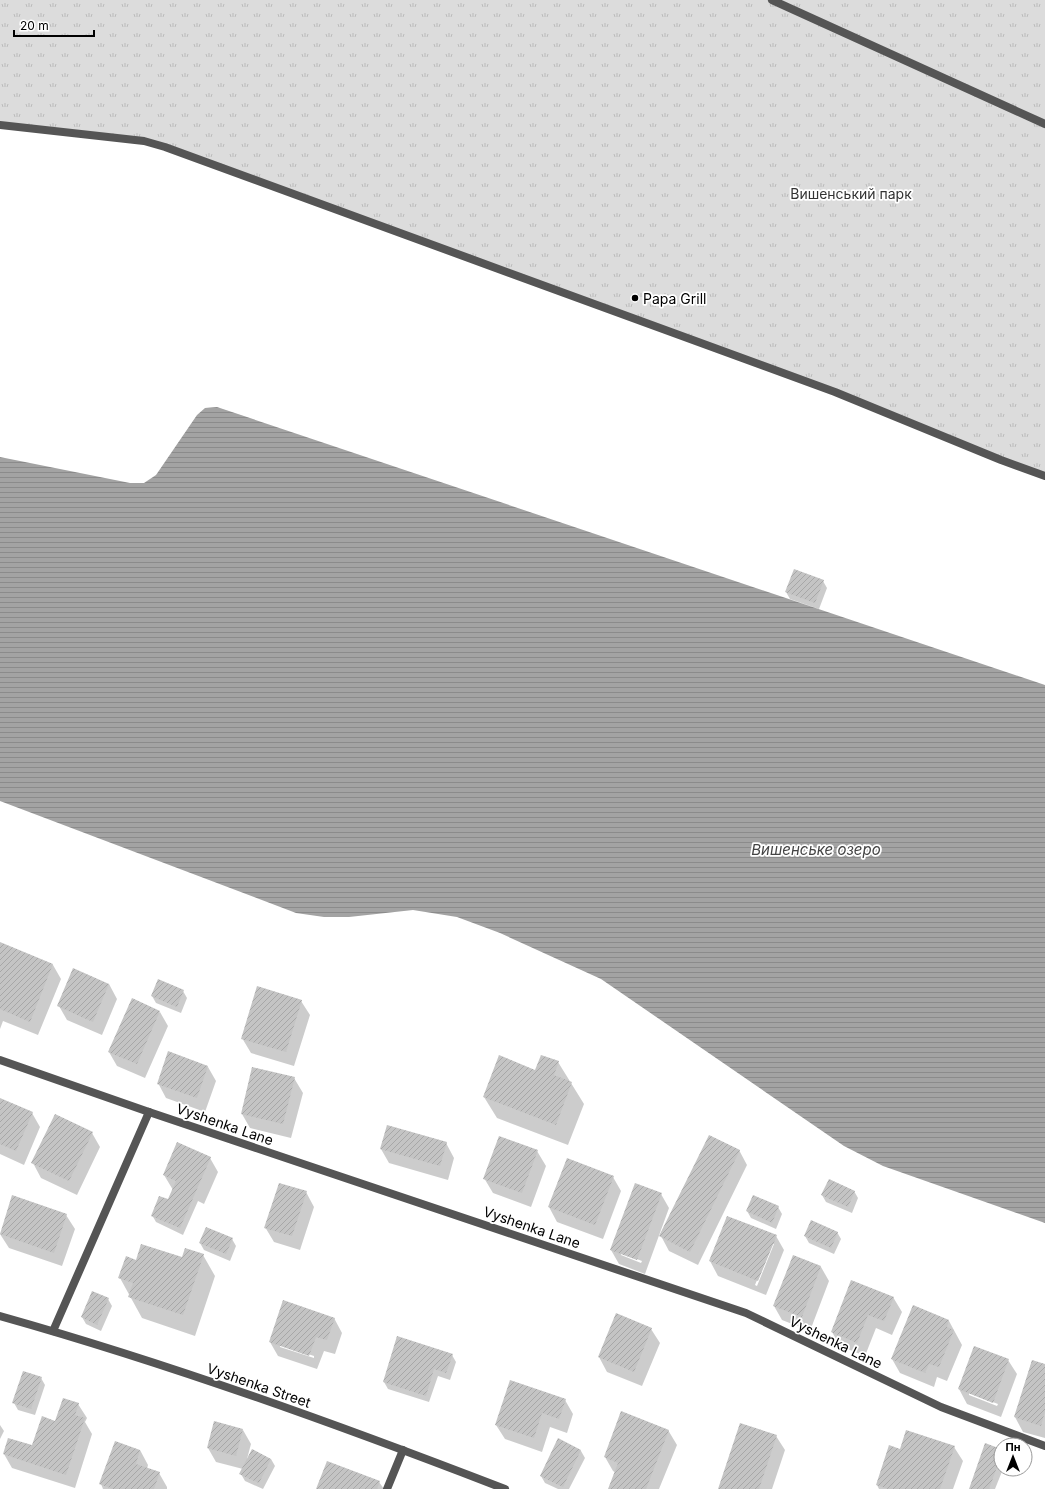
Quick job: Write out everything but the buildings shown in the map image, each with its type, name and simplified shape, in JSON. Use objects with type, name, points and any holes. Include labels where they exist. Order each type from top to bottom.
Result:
[{"type":"street","points":[[772,0],[1045,124]]},
{"type":"street","points":[[0,125],[144,141],[166,147],[835,392],[1001,460],[1045,476]]},
{"type":"street","name":"Vyshenka Lane","points":[[0,1060],[148,1112],[746,1313],[941,1407],[1045,1446]]},
{"type":"street","points":[[53,1331],[148,1112]]},
{"type":"street","name":"Vyshenka Street","points":[[0,1316],[156,1363],[403,1450],[505,1489]]},
{"type":"street","points":[[387,1489],[403,1450]]},
{"type":"green space","name":"Вишенський парк","points":[[0,0],[1045,0],[1045,476],[835,392],[165,147],[0,125]]},
{"type":"water","name":"Вишенське озеро","points":[[217,407],[1045,685],[1045,1223],[883,1166],[844,1146],[601,979],[500,933],[457,917],[413,910],[349,917],[324,917],[296,913],[0,801],[0,457],[130,483],[144,483],[156,475],[197,415],[205,408]]},
{"type":"place","name":"Papa Grill","points":[[635,298]]}]
